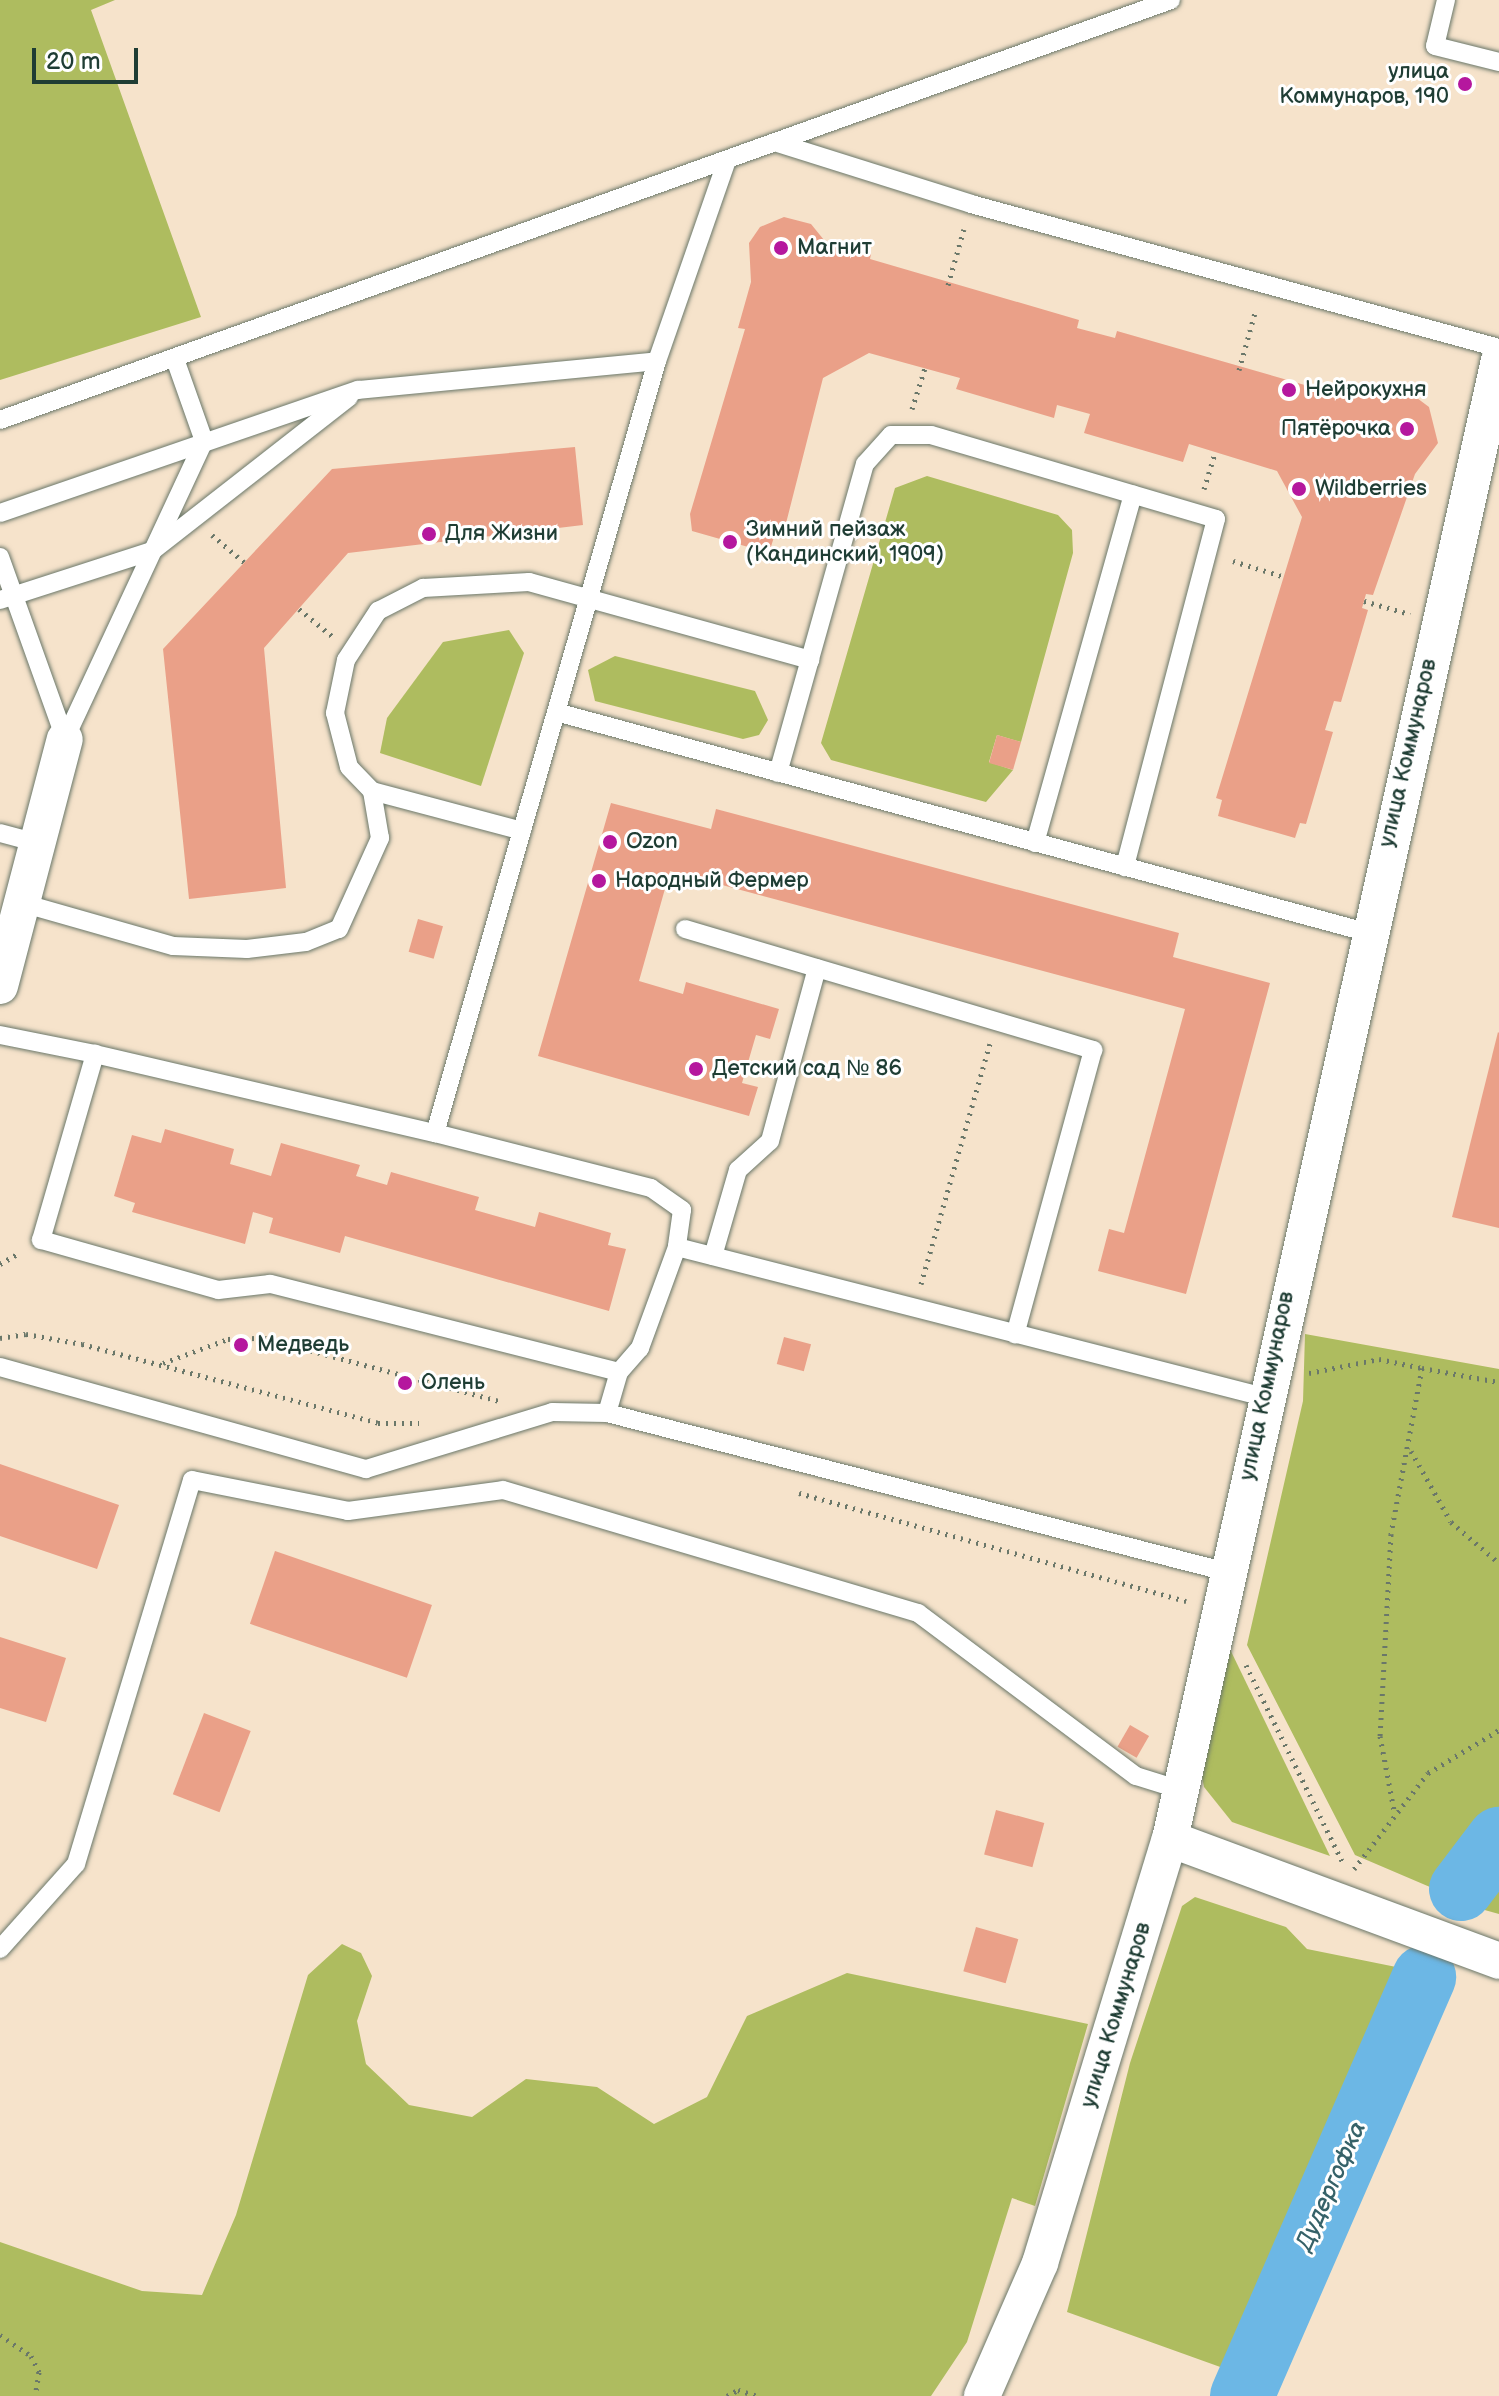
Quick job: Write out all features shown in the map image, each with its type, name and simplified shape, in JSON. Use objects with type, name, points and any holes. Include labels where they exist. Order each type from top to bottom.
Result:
[{"type":"street","name":"улица Коммунаров","points":[[982,2396],[1040,2263],[1170,1839],[1366,932],[1496,383]]},
{"type":"street","points":[[0,986],[65,739]]},
{"type":"street","points":[[1170,1839],[1499,1961]]},
{"type":"lane","points":[[0,420],[726,163],[1171,0]]},
{"type":"lane","points":[[1446,0],[1435,46],[1499,62]]},
{"type":"lane","points":[[778,143],[971,204],[1499,348]]},
{"type":"lane","points":[[435,1133],[657,361],[726,163]]},
{"type":"lane","points":[[65,739],[204,441],[175,359]]},
{"type":"lane","points":[[0,513],[358,390],[657,361]]},
{"type":"lane","points":[[7,597],[152,551],[358,390]]},
{"type":"lane","points":[[778,773],[865,464],[891,435],[931,435],[1216,519],[1125,867]]},
{"type":"lane","points":[[1035,843],[1133,495]]},
{"type":"lane","points":[[0,557],[7,597],[65,739]]},
{"type":"lane","points":[[522,831],[372,791],[349,767],[335,713],[352,652],[378,611],[423,588],[529,582],[810,660]]},
{"type":"lane","points":[[556,712],[1366,932]]},
{"type":"lane","points":[[22,903],[173,946],[306,942],[339,929],[354,908],[380,838],[372,791]]},
{"type":"lane","points":[[0,833],[37,843]]},
{"type":"lane","points":[[685,929],[1093,1050],[1015,1335]]},
{"type":"lane","points":[[713,1256],[738,1170],[770,1141],[817,968]]},
{"type":"lane","points":[[0,1035],[435,1133],[651,1188],[682,1210],[677,1247],[640,1348],[619,1372],[607,1413]]},
{"type":"lane","points":[[95,1054],[41,1240],[218,1290],[270,1284],[619,1372]]},
{"type":"lane","points":[[677,1247],[1264,1397]]},
{"type":"lane","points":[[0,1367],[366,1469],[552,1412],[607,1413],[1227,1572]]},
{"type":"lane","points":[[0,1949],[76,1864],[192,1480],[348,1511],[503,1490],[918,1613],[1136,1776],[1181,1790]]},
{"type":"path","points":[[948,285],[971,204]]},
{"type":"path","points":[[1239,370],[1264,284]]},
{"type":"path","points":[[891,435],[913,408],[925,368]]},
{"type":"path","points":[[1197,513],[1215,452]]},
{"type":"path","points":[[193,519],[244,562]]},
{"type":"path","points":[[1207,553],[1285,577]]},
{"type":"path","points":[[1364,601],[1438,622]]},
{"type":"path","points":[[299,609],[352,652]]},
{"type":"path","points":[[914,1308],[996,1021]]},
{"type":"path","points":[[0,1338],[26,1334],[162,1363],[378,1423],[428,1423]]},
{"type":"path","points":[[162,1363],[228,1339],[264,1338],[552,1412]]},
{"type":"path","points":[[1300,1375],[1379,1359],[1499,1382]]},
{"type":"path","points":[[1394,1810],[1380,1736],[1391,1534],[1411,1451],[1422,1368]]},
{"type":"path","points":[[486,1405],[500,1401]]},
{"type":"path","points":[[1411,1451],[1451,1522],[1499,1563]]},
{"type":"path","points":[[794,1492],[1219,1611]]},
{"type":"path","points":[[1241,1654],[1349,1877],[1394,1810],[1428,1773],[1499,1730]]},
{"type":"path","points":[[0,2335],[31,2356],[39,2372],[35,2396]]},
{"type":"path","points":[[727,2396],[738,2390],[758,2396]]},
{"type":"green space","points":[[0,0],[115,0],[91,10],[201,317],[0,380]]},
{"type":"green space","points":[[927,476],[1058,515],[1072,530],[1073,553],[1021,742],[997,735],[989,762],[1013,770],[986,802],[831,760],[821,743],[895,488]]},
{"type":"green space","points":[[509,630],[524,653],[481,786],[380,753],[387,718],[443,642]]},
{"type":"green space","points":[[615,656],[755,691],[768,720],[759,735],[743,739],[595,701],[588,670]]},
{"type":"green space","points":[[1305,1334],[1499,1369],[1499,1829],[1444,1893],[1355,1855],[1247,1645],[1303,1401]]},
{"type":"green space","points":[[1226,1641],[1330,1856],[1232,1822],[1204,1787],[1199,1762]]},
{"type":"green space","points":[[1499,1854],[1499,1914],[1463,1904]]},
{"type":"green space","points":[[1195,1897],[1286,1927],[1307,1949],[1416,1971],[1237,2373],[1067,2312],[1130,2063],[1182,1906]]},
{"type":"green space","points":[[342,1944],[361,1953],[372,1976],[357,2021],[366,2064],[409,2105],[472,2117],[526,2079],[597,2087],[654,2124],[707,2097],[747,2016],[847,1973],[1088,2024],[1035,2206],[1012,2198],[967,2342],[931,2396],[0,2396],[0,2242],[142,2291],[202,2295],[236,2215],[308,1975]]},
{"type":"building","points":[[784,217],[811,224],[824,240],[871,254],[870,259],[1079,320],[1077,328],[1115,338],[1117,331],[1329,392],[1413,395],[1429,407],[1438,443],[1415,474],[1373,595],[1366,594],[1362,608],[1368,610],[1341,702],[1334,701],[1325,730],[1333,732],[1306,824],[1300,823],[1295,838],[1218,816],[1222,800],[1216,798],[1302,517],[1277,471],[1189,444],[1183,462],[1084,433],[1090,414],[1057,405],[1054,418],[956,389],[960,378],[869,353],[823,378],[782,539],[774,537],[769,553],[692,531],[690,514],[745,329],[738,328],[751,282],[749,243],[760,227]]},
{"type":"building","points":[[575,447],[583,525],[348,553],[264,648],[286,888],[189,899],[163,649],[332,469]]},
{"type":"building","points":[[997,735],[1021,742],[1013,770],[989,763]]},
{"type":"building","points":[[611,803],[711,829],[716,809],[1179,933],[1173,957],[1270,983],[1186,1294],[1098,1271],[1109,1229],[1124,1233],[1185,1009],[670,871],[639,981],[683,994],[686,982],[779,1009],[770,1039],[756,1035],[742,1083],[758,1087],[749,1116],[538,1056]]},
{"type":"building","points":[[418,919],[443,926],[434,959],[409,952]]},
{"type":"building","points":[[1499,1033],[1499,1228],[1452,1217]]},
{"type":"building","points":[[165,1129],[234,1149],[230,1164],[271,1176],[281,1143],[360,1165],[356,1176],[387,1185],[391,1172],[479,1197],[475,1210],[535,1227],[539,1212],[611,1233],[608,1245],[626,1249],[609,1311],[345,1236],[340,1253],[269,1233],[273,1218],[253,1212],[245,1244],[132,1212],[135,1203],[114,1196],[132,1135],[161,1143]]},
{"type":"building","points":[[784,1337],[811,1344],[804,1371],[777,1364]]},
{"type":"building","points":[[0,1464],[119,1505],[97,1569],[0,1536]]},
{"type":"building","points":[[275,1551],[432,1605],[407,1678],[250,1624]]},
{"type":"building","points":[[0,1637],[66,1658],[46,1722],[0,1708]]},
{"type":"building","points":[[204,1713],[251,1731],[220,1812],[173,1794]]},
{"type":"building","points":[[1130,1725],[1149,1736],[1137,1758],[1118,1747]]},
{"type":"building","points":[[996,1810],[1044,1823],[1032,1867],[984,1854]]},
{"type":"building","points":[[976,1927],[1018,1939],[1006,1983],[963,1971]]},
{"type":"waterway","name":"Дудергофка","points":[[1461,1889],[1499,1839]]},
{"type":"waterway","name":"Дудергофка","points":[[1242,2396],[1424,1977]]},
{"type":"place","name":"улица Коммунаров, 190","points":[[1465,84]]},
{"type":"place","name":"Магнит","points":[[781,248]]},
{"type":"place","name":"Нейрокухня","points":[[1289,390]]},
{"type":"place","name":"Пятёрочка","points":[[1407,429]]},
{"type":"place","name":"Wildberries","points":[[1299,489]]},
{"type":"place","name":"Для Жизни","points":[[429,534]]},
{"type":"place","name":"Зимний пейзаж (Кандинский, 1909)","points":[[730,542]]},
{"type":"place","name":"Ozon","points":[[610,842]]},
{"type":"place","name":"Народный Фермер","points":[[599,881]]},
{"type":"place","name":"Детский сад № 86","points":[[696,1069]]},
{"type":"place","name":"Медведь","points":[[241,1345]]},
{"type":"place","name":"Олень","points":[[405,1383]]}]
